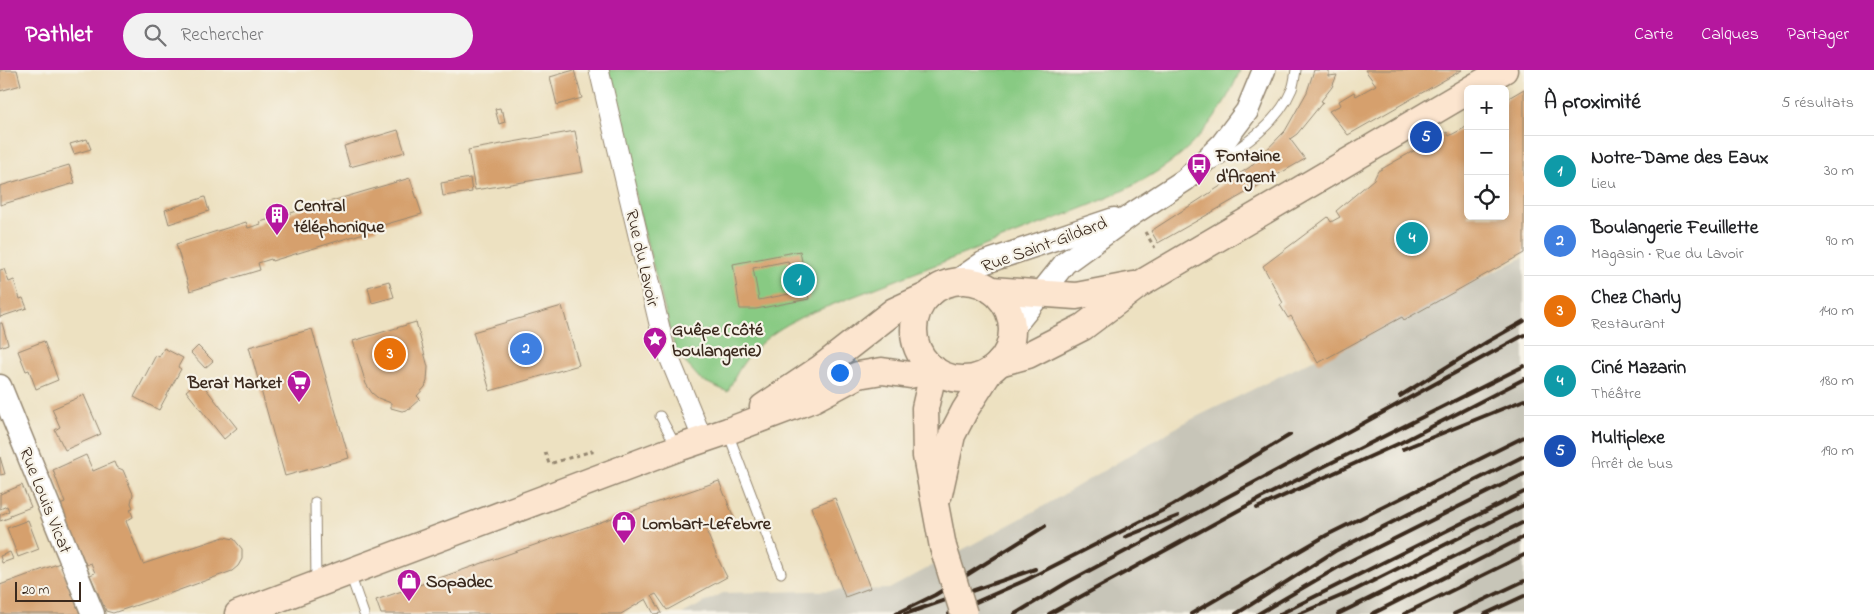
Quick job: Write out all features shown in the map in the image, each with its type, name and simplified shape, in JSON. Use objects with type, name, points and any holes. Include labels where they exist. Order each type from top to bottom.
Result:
[{"type":"main road","points":[[1478,85],[1499,73]]},
{"type":"main road","points":[[929,295],[920,306],[915,319],[914,333],[917,347],[924,359],[934,369],[947,376],[961,379],[976,377],[995,367],[1028,355],[1083,327],[1140,284],[1464,93]]},
{"type":"main road","points":[[728,431],[821,368],[894,311],[929,295],[947,284],[957,281],[975,282],[991,290],[1002,300],[1010,314],[1011,341],[1006,353],[965,410],[952,435],[945,462],[936,515]]},
{"type":"main road","points":[[991,290],[1076,296],[1140,284]]},
{"type":"main road","points":[[238,614],[316,583],[728,431],[813,398],[858,375],[882,371],[910,375],[934,369]]},
{"type":"main road","points":[[934,369],[925,408],[926,456],[943,547],[964,614]]},
{"type":"street","name":"Rue du Lavoir","points":[[599,70],[664,346],[703,440]]},
{"type":"street","name":"Rue Saint-Gildard","points":[[1012,329],[1065,263],[1134,213],[1185,180],[1222,144],[1247,111],[1264,70]]},
{"type":"street","name":"Rue Saint-Gildard","points":[[957,281],[983,263],[1134,213]]},
{"type":"street","name":"Rue Louis Vicat","points":[[3,399],[93,614]]},
{"type":"lane","points":[[1185,180],[1235,152],[1273,120],[1292,89],[1296,70]]},
{"type":"lane","points":[[660,416],[678,448]]},
{"type":"lane","points":[[728,431],[781,573]]},
{"type":"lane","points":[[315,502],[316,583]]},
{"type":"lane","points":[[349,571],[364,614]]},
{"type":"path","points":[[1134,213],[1167,268]]},
{"type":"shaded area","points":[[1524,257],[1524,614],[682,614],[723,593],[889,589],[1044,506],[1184,423]]},
{"type":"green space","points":[[607,70],[1240,70],[1219,111],[1199,136],[1176,158],[1147,178],[1094,204],[794,321],[770,336],[750,354],[734,378],[728,392],[701,380],[676,352],[642,224]]},
{"type":"building","points":[[0,70],[17,70],[21,85],[0,91]]},
{"type":"building","points":[[574,70],[582,98],[557,105],[550,77]]},
{"type":"building","points":[[1314,70],[1329,70],[1329,76],[1337,75],[1332,87],[1321,101],[1323,102],[1297,134],[1290,139],[1305,159],[1158,243],[1151,231],[1250,167],[1285,131],[1307,92]]},
{"type":"building","points":[[1365,70],[1462,70],[1348,135],[1329,111],[1341,105],[1339,101],[1354,92],[1356,96],[1376,85]]},
{"type":"building","points":[[1524,89],[1524,253],[1404,320],[1402,317],[1318,363],[1291,316],[1288,318],[1280,305],[1283,303],[1263,266],[1328,217],[1331,222],[1340,217],[1336,211],[1374,179],[1378,171],[1447,132],[1449,136],[1464,128],[1464,220],[1509,220],[1509,98]]},
{"type":"building","points":[[500,108],[505,122],[499,124],[495,109]]},
{"type":"building","points":[[398,130],[405,152],[350,167],[344,146]]},
{"type":"building","points":[[575,131],[583,172],[475,190],[468,150]]},
{"type":"building","points":[[87,139],[91,149],[74,154],[70,144]]},
{"type":"building","points":[[69,165],[75,183],[0,205],[0,186]]},
{"type":"building","name":"Central téléphonique","points":[[410,178],[422,214],[272,261],[271,259],[258,263],[260,270],[190,291],[176,244],[246,222],[248,228],[261,224],[260,222]]},
{"type":"building","points":[[470,178],[472,192],[443,196],[441,183]]},
{"type":"building","points":[[205,197],[209,211],[169,224],[165,210]]},
{"type":"building","points":[[800,251],[809,299],[756,309],[740,309],[733,264]],"holes":[[[788,261],[794,293],[759,300],[753,268]]]},
{"type":"building","points":[[4,269],[9,282],[14,280],[20,299],[23,298],[27,308],[0,317],[0,270]]},
{"type":"building","points":[[389,281],[394,297],[372,303],[368,287]]},
{"type":"building","points":[[562,306],[579,365],[490,391],[473,332]]},
{"type":"building","points":[[416,322],[428,367],[427,381],[425,387],[417,396],[420,399],[411,409],[402,411],[391,408],[391,403],[378,398],[372,393],[366,384],[353,341]]},
{"type":"building","points":[[0,323],[2,323],[8,344],[0,347]]},
{"type":"building","name":"Berat Market","points":[[312,329],[349,458],[285,476],[249,347]]},
{"type":"building","points":[[44,341],[58,380],[36,389],[29,370],[26,371],[18,351]]},
{"type":"building","points":[[198,346],[213,361],[205,368],[191,353]]},
{"type":"building","points":[[164,348],[183,358],[178,367],[181,369],[159,410],[134,397],[156,355],[159,357]]},
{"type":"building","points":[[199,380],[237,428],[224,439],[186,391]]},
{"type":"building","points":[[84,395],[101,434],[65,450],[55,430],[60,427],[52,409]]},
{"type":"building","points":[[86,455],[93,471],[114,462],[116,467],[123,470],[133,494],[131,503],[133,508],[130,509],[133,517],[126,521],[143,564],[224,537],[234,539],[242,549],[242,559],[238,566],[232,571],[149,601],[113,613],[106,611],[90,575],[95,573],[91,563],[86,565],[60,505],[65,503],[53,470]]},
{"type":"building","points":[[0,457],[5,474],[0,475]]},
{"type":"building","name":"Lombart-Lefebvre","points":[[719,481],[734,518],[706,530],[727,577],[667,610],[656,594],[652,596],[662,613],[654,614],[646,599],[621,614],[381,614],[376,600]]},
{"type":"building","points":[[22,485],[31,507],[0,521],[0,515],[9,511],[7,506],[0,509],[0,494]]},
{"type":"building","points":[[835,498],[870,588],[845,597],[811,507]]},
{"type":"building","points":[[28,520],[39,549],[18,557],[7,528]]},
{"type":"building","points":[[10,552],[13,559],[2,563],[0,556]]},
{"type":"building","points":[[60,563],[80,614],[0,614],[0,585]]},
{"type":"railway","points":[[1400,396],[1524,321]]},
{"type":"railway","points":[[1015,614],[1068,582],[1524,335]]},
{"type":"railway","points":[[1049,614],[1261,498],[1524,366]]},
{"type":"railway","points":[[1257,508],[1400,443],[1524,379]]},
{"type":"railway","points":[[1403,449],[1524,400]]},
{"type":"railway","points":[[949,614],[1026,580],[1173,505],[1290,435]]},
{"type":"railway","points":[[1191,614],[1327,535],[1524,437]]},
{"type":"railway","points":[[1236,614],[1335,551],[1524,456]]},
{"type":"railway","points":[[1258,614],[1342,565],[1524,474]]},
{"type":"railway","points":[[1280,614],[1524,492]]},
{"type":"railway","points":[[1299,614],[1355,590],[1524,505]]},
{"type":"railway","points":[[1125,537],[1178,516]]},
{"type":"railway","points":[[1338,614],[1524,522]]},
{"type":"railway","points":[[896,614],[935,595],[1045,526]]},
{"type":"railway","points":[[1372,614],[1524,537]]},
{"type":"railway","points":[[1404,614],[1524,555]]},
{"type":"railway","points":[[905,614],[1035,569]]},
{"type":"railway","points":[[1454,614],[1524,581]]},
{"type":"railway","points":[[1485,614],[1524,596]]},
{"type":"place","name":"Multiplexe","points":[[1426,137]]},
{"type":"place","name":"Fontaine d'Argent","points":[[1199,186]]},
{"type":"place","name":"Central téléphonique","points":[[277,236]]},
{"type":"place","name":"Ciné Mazarin","points":[[1412,238]]},
{"type":"place","name":"Notre-Dame des Eaux","points":[[799,280]]},
{"type":"place","name":"Boulangerie Feuillette","points":[[526,349]]},
{"type":"place","name":"Chez Charly","points":[[390,354]]},
{"type":"place","name":"Guêpe (côté boulangerie)","points":[[655,360]]},
{"type":"place","name":"Berat Market","points":[[299,403]]},
{"type":"place","name":"Lombart-Lefebvre","points":[[624,544]]},
{"type":"place","name":"Sopadec","points":[[409,602]]}]
